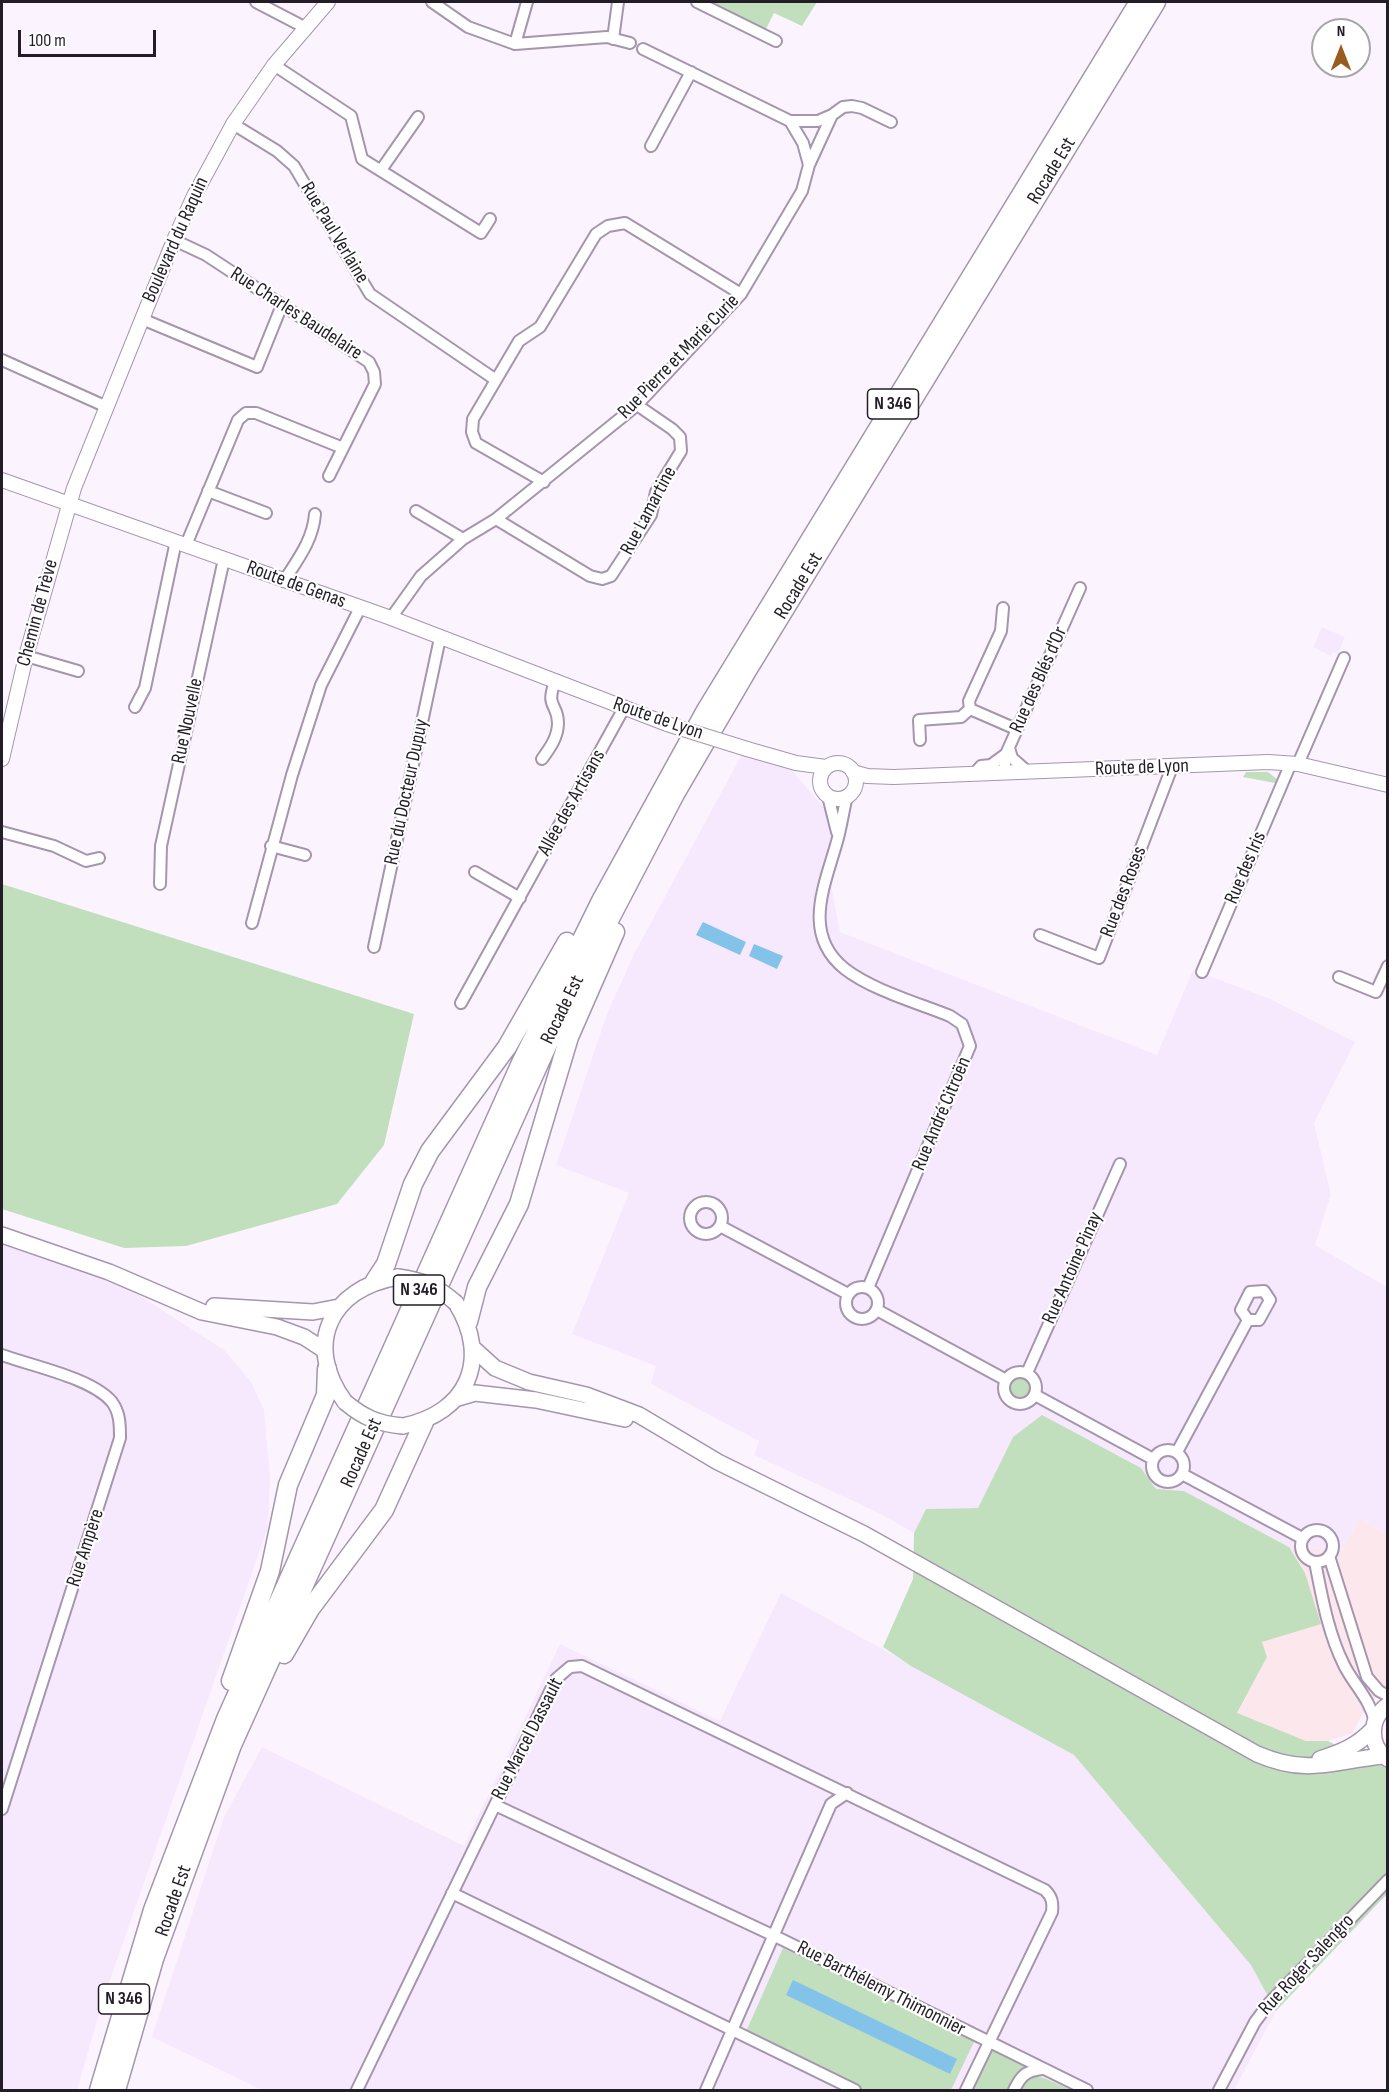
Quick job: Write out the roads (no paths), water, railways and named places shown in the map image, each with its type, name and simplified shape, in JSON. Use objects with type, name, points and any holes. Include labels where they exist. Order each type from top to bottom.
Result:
[{"type":"highway","name":"Rocade Est","points":[[99,2091],[147,1928],[202,1779],[521,1063],[596,909],[711,702],[1139,2]]},
{"type":"highway","name":"Rocade Est","points":[[116,2091],[154,1959],[232,1746],[533,1072],[616,904],[675,794],[748,669],[1156,2]]},
{"type":"highway","points":[[468,1322],[480,1281],[526,1187],[577,1015],[643,873],[676,809],[675,794]]},
{"type":"highway","points":[[375,1281],[386,1264],[413,1184],[430,1151],[516,1033],[639,812],[651,807]]},
{"type":"highway","points":[[202,1779],[201,1759],[270,1571],[288,1485],[326,1395],[327,1369]]},
{"type":"highway","points":[[232,1746],[244,1736],[294,1634],[384,1510],[424,1422]]},
{"type":"main road","points":[[2,1235],[109,1272],[202,1312],[277,1327],[304,1338],[324,1350]]},
{"type":"main road","points":[[398,1277],[420,1280],[440,1289],[456,1303],[468,1322],[474,1349],[470,1375],[458,1398],[443,1412],[424,1422],[403,1426],[372,1420],[345,1402],[333,1387],[324,1350],[328,1328],[339,1307],[355,1291],[375,1281],[398,1277]]},
{"type":"main road","points":[[164,1296],[202,1305],[272,1311],[313,1312],[339,1307]]},
{"type":"main road","points":[[474,1349],[495,1368],[529,1382],[586,1395],[639,1415],[670,1435],[864,1534],[1278,1763],[1306,1767],[1385,1758]]},
{"type":"main road","points":[[458,1398],[475,1393],[572,1406],[619,1417],[670,1435]]},
{"type":"main road","points":[[1242,1743],[1280,1757],[1296,1760],[1319,1759],[1360,1743],[1388,1705]]},
{"type":"main road","points":[[1374,1725],[1376,1747],[1385,1758]]},
{"type":"street","points":[[256,2],[306,28]]},
{"type":"street","name":"Boulevard du Raquin","points":[[69,504],[174,240],[194,196],[233,124],[274,65],[328,2]]},
{"type":"street","points":[[435,2],[468,27],[514,44],[540,44],[574,39],[613,39],[630,43]]},
{"type":"street","points":[[514,44],[527,2]]},
{"type":"street","points":[[613,39],[618,2]]},
{"type":"street","points":[[696,2],[776,41]]},
{"type":"street","points":[[643,49],[790,122],[818,121],[843,107],[852,106],[862,108],[891,122]]},
{"type":"street","points":[[274,65],[351,116],[362,159],[481,233],[490,219]]},
{"type":"street","points":[[651,146],[691,72]]},
{"type":"street","name":"Rue Pierre et Marie Curie","points":[[391,618],[421,576],[463,539],[496,519],[637,405],[741,294],[802,191],[809,165],[832,115]]},
{"type":"street","points":[[381,170],[418,117]]},
{"type":"street","points":[[790,122],[803,143],[809,165]]},
{"type":"street","name":"Rue Paul Verlaine","points":[[233,124],[277,151],[294,166],[370,294],[496,380]]},
{"type":"street","points":[[544,482],[476,443],[472,432],[473,419],[519,341],[540,327],[596,234],[608,225],[625,223],[741,294]]},
{"type":"street","name":"Rue Charles Baudelaire","points":[[174,240],[207,255],[369,362],[374,372],[375,384],[329,476]]},
{"type":"street","points":[[142,319],[257,367],[282,305]]},
{"type":"street","points":[[2,360],[107,407]]},
{"type":"street","name":"Rue Lamartine","points":[[496,519],[590,576],[602,579],[612,576],[651,515],[656,492],[681,451],[680,437],[637,405]]},
{"type":"street","points":[[135,707],[145,688],[181,543],[208,490],[238,420],[246,413],[256,413],[343,448]]},
{"type":"street","name":"Route de Genas","points":[[2,480],[391,618],[589,695]]},
{"type":"street","points":[[208,490],[266,513]]},
{"type":"street","name":"Chemin de Trève","points":[[2,759],[26,656],[69,504]]},
{"type":"street","points":[[416,511],[463,539]]},
{"type":"street","points":[[284,580],[305,549],[314,527],[315,514]]},
{"type":"street","name":"Rue Nouvelle","points":[[160,885],[161,846],[224,558]]},
{"type":"street","name":"Rue des Blés d'Or","points":[[1004,773],[1007,751],[1016,729],[1080,588]]},
{"type":"street","points":[[252,923],[271,846],[321,685],[360,608]]},
{"type":"street","points":[[970,709],[969,701],[1004,623],[1003,608]]},
{"type":"street","name":"Rue du Docteur Dupuy","points":[[374,947],[440,638]]},
{"type":"street","points":[[26,656],[78,671]]},
{"type":"street","name":"Rue des Iris","points":[[1202,972],[1294,764],[1344,658]]},
{"type":"street","points":[[542,759],[553,743],[558,724],[549,696],[555,682]]},
{"type":"street","name":"Route de Lyon","points":[[589,695],[668,724],[796,764],[826,766]]},
{"type":"street","name":"Allée des Artisans","points":[[461,1003],[624,708]]},
{"type":"street","points":[[970,709],[1016,729]]},
{"type":"street","points":[[920,741],[919,720],[961,717],[970,709]]},
{"type":"street","points":[[974,774],[981,766],[991,765],[1007,751],[1028,772]]},
{"type":"street","points":[[824,790],[838,799],[850,793],[856,781],[853,772],[841,763],[826,766],[820,776],[824,790],[838,838]]},
{"type":"street","name":"Route de Lyon","points":[[796,764],[824,790]]},
{"type":"street","name":"Route de Lyon","points":[[853,772],[894,777],[1294,764],[1388,785]]},
{"type":"street","name":"Rue des Roses","points":[[1040,935],[1099,958],[1172,767]]},
{"type":"street","name":"Route de Lyon","points":[[850,793],[894,777]]},
{"type":"street","name":"Rue André Citroën","points":[[850,793],[820,893],[820,928],[833,955],[844,968],[862,980],[950,1016],[962,1024],[970,1046],[868,1288]]},
{"type":"street","points":[[2,832],[54,846],[86,861],[99,858]]},
{"type":"street","points":[[271,846],[305,855]]},
{"type":"street","points":[[475,872],[520,898]]},
{"type":"street","points":[[1339,977],[1376,992],[1388,966]]},
{"type":"street","name":"Rue Antoine Pinay","points":[[1027,1373],[1120,1164]]},
{"type":"street","points":[[720,1226],[848,1294]]},
{"type":"street","points":[[858,1287],[868,1288],[876,1295],[877,1310],[866,1319],[854,1317],[846,1308],[848,1294],[858,1287]]},
{"type":"street","points":[[877,1310],[1006,1380]]},
{"type":"street","points":[[1177,1452],[1248,1320]]},
{"type":"street","name":"Rue Ampère","points":[[2,1355],[92,1386],[113,1404],[119,1417],[120,1438],[2,1806]]},
{"type":"street","points":[[1013,1373],[1027,1373],[1036,1383],[1035,1395],[1025,1404],[1015,1403],[1005,1394],[1006,1380],[1013,1373]]},
{"type":"street","points":[[1035,1395],[1153,1459]]},
{"type":"street","points":[[1167,1450],[1177,1452],[1184,1461],[1182,1474],[1172,1482],[1161,1481],[1154,1474],[1153,1459],[1167,1450]]},
{"type":"street","points":[[1182,1474],[1302,1538]]},
{"type":"street","points":[[1374,1725],[1368,1701],[1344,1666],[1332,1637],[1315,1562],[1302,1554],[1302,1538],[1310,1531],[1326,1532],[1333,1546],[1329,1556],[1367,1677],[1388,1696]]},
{"type":"street","points":[[1315,1562],[1329,1556]]},
{"type":"street","points":[[1321,1591],[1338,1585]]},
{"type":"street","points":[[1332,1637],[1353,1632]]},
{"type":"street","name":"Rue Marcel Dassault","points":[[357,2091],[556,1679],[570,1666],[582,1666],[1045,1890],[1053,1903],[1052,1912],[966,2091]]},
{"type":"street","points":[[706,2091],[831,1804],[848,1793]]},
{"type":"street","name":"Rue Barthélemy Thimonnier","points":[[495,1805],[774,1936],[988,2043]]},
{"type":"street","name":"Rue Roger Salengro","points":[[1219,2091],[1255,2022],[1270,2002],[1388,1880]]},
{"type":"street","points":[[452,1893],[734,2029],[855,2091]]},
{"type":"street","points":[[988,2043],[1087,2091]]},
{"type":"street","points":[[1014,2091],[1021,2077],[1029,2070],[1042,2069]]},
{"type":"water","points":[[703,922],[746,942],[740,955],[696,935]]},
{"type":"water","points":[[754,944],[783,956],[777,969],[749,956]]},
{"type":"water","points":[[793,1980],[957,2059],[950,2074],[786,1995]]}]
